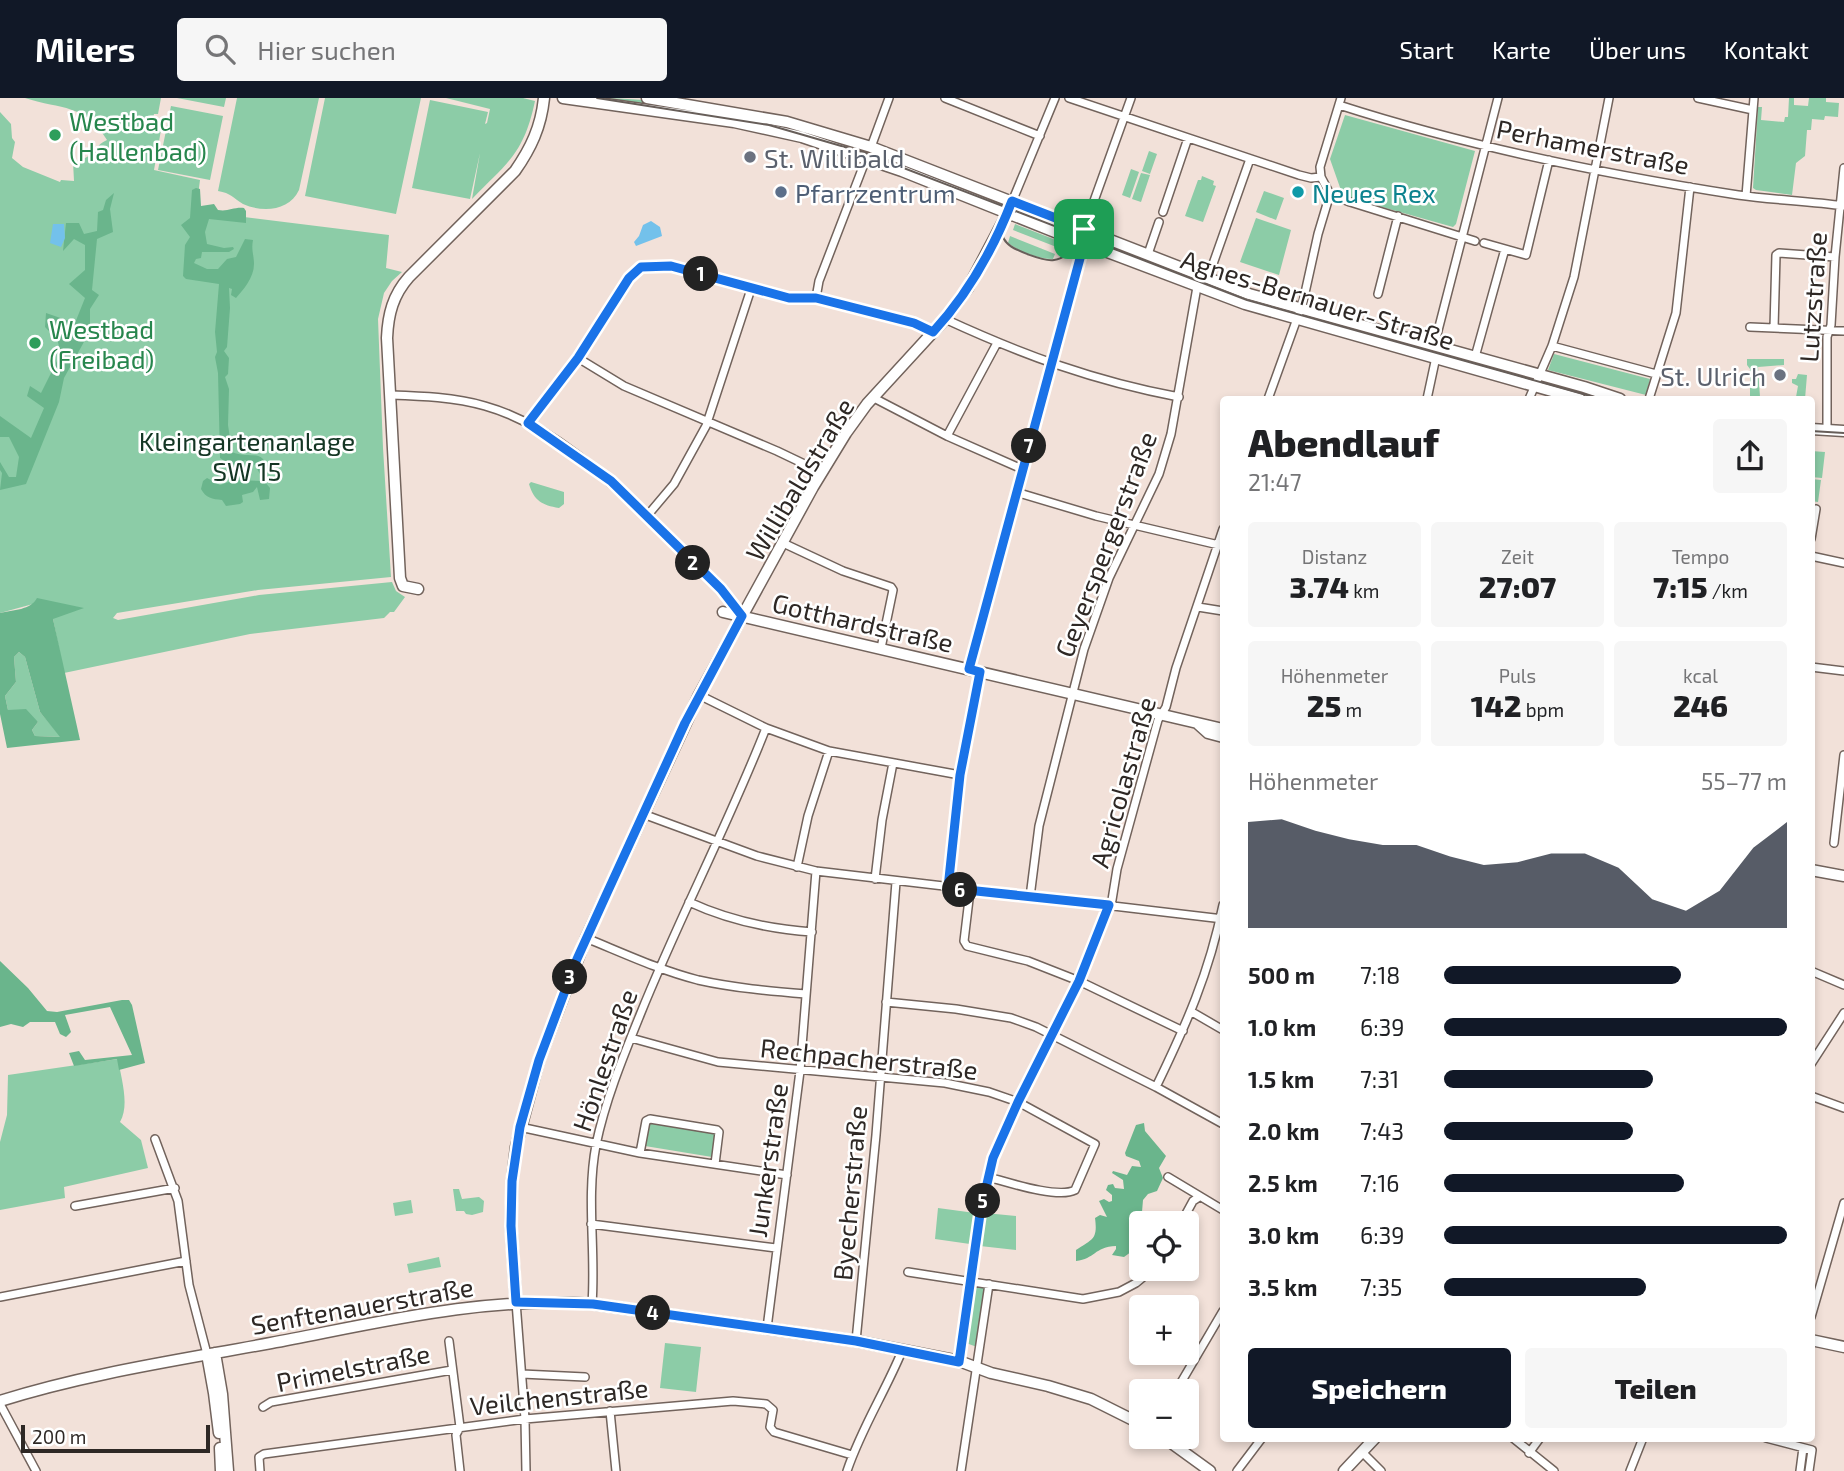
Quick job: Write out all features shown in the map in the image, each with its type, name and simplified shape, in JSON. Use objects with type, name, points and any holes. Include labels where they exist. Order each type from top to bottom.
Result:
[{"type":"street","points":[[418,589],[401,583],[388,322],[394,299],[409,276],[514,171],[527,153],[537,132],[544,98]]},
{"type":"street","name":"Agnes-Bernauer-Straße","points":[[563,98],[751,125],[802,136],[902,171],[1197,287],[1296,320],[1435,352],[1475,357],[1610,396]]},
{"type":"street","name":"Agnes-Bernauer-Straße","points":[[648,98],[683,101],[787,122],[871,147],[1249,294],[1435,352],[1532,387],[1568,396]]},
{"type":"street","points":[[871,147],[889,98]]},
{"type":"street","points":[[945,98],[1040,136]]},
{"type":"street","name":"Willibaldstraße","points":[[526,1471],[512,1198],[520,1127],[544,1044],[586,938],[699,695],[821,472],[846,433],[872,397],[945,319],[982,265],[1007,214],[1055,98]]},
{"type":"street","points":[[1069,98],[1299,175],[1321,177]]},
{"type":"street","points":[[969,669],[1083,243],[1084,229],[1131,98]]},
{"type":"street","points":[[1428,396],[1435,352],[1498,98]]},
{"type":"street","points":[[1530,396],[1552,346],[1578,259],[1609,98]]},
{"type":"street","points":[[1698,98],[1753,110]]},
{"type":"street","points":[[1746,196],[1754,98]]},
{"type":"street","points":[[1340,101],[1321,158],[1321,177],[1330,194],[1479,242],[1526,255],[1549,160]]},
{"type":"street","name":"Perhamerstraße","points":[[1340,101],[1485,147],[1690,187],[1842,206]]},
{"type":"street","points":[[1163,212],[1188,138]]},
{"type":"street","points":[[816,298],[819,282],[866,159]]},
{"type":"street","points":[[1208,278],[1250,159]]},
{"type":"street","name":"Lutzstraße","points":[[1827,430],[1827,337],[1844,168]]},
{"type":"street","points":[[1650,396],[1676,313],[1690,187]]},
{"type":"street","points":[[1269,396],[1300,308],[1330,194]]},
{"type":"street","points":[[1378,294],[1398,216]]},
{"type":"street","points":[[1148,254],[1159,222]]},
{"type":"street","points":[[1475,357],[1506,249]]},
{"type":"street","points":[[1774,328],[1776,255],[1779,253],[1835,257]]},
{"type":"street","points":[[528,423],[578,358],[635,270],[650,265],[671,266],[789,298],[816,298],[914,323],[933,332]]},
{"type":"street","name":"Geyerspergerstraße","points":[[1030,897],[1039,826],[1084,649],[1102,594],[1160,474],[1179,397],[1197,287]]},
{"type":"street","points":[[647,516],[674,484],[708,421],[751,289]]},
{"type":"street","points":[[945,319],[1051,364],[1116,384],[1179,397]]},
{"type":"street","points":[[1750,327],[1844,331]]},
{"type":"street","points":[[947,436],[997,343]]},
{"type":"street","points":[[1552,346],[1656,374]]},
{"type":"street","points":[[578,358],[624,386],[821,472]]},
{"type":"street","points":[[390,395],[469,402],[528,423],[611,481],[721,589],[742,616]]},
{"type":"street","points":[[872,397],[947,436],[1022,469]]},
{"type":"street","points":[[1815,429],[1844,431]]},
{"type":"street","points":[[1016,492],[1135,526],[1220,546]]},
{"type":"street","points":[[1815,515],[1816,509]]},
{"type":"street","points":[[783,543],[843,571],[891,587],[893,590],[881,648]]},
{"type":"street","name":"Agricolastraße","points":[[959,1362],[988,1177],[999,1141],[1054,1035],[1109,905],[1124,842],[1176,668],[1220,549]]},
{"type":"street","points":[[1815,557],[1844,563]]},
{"type":"street","points":[[1198,607],[1220,611]]},
{"type":"street","name":"Gotthardstraße","points":[[723,612],[1220,728]]},
{"type":"street","points":[[1815,667],[1844,671]]},
{"type":"street","points":[[948,888],[960,775],[980,672]]},
{"type":"street","points":[[699,695],[766,728],[829,751],[960,775]]},
{"type":"street","name":"Gotthardstraße","points":[[1198,723],[1208,733],[1220,736]]},
{"type":"street","name":"Hönlestraße","points":[[593,1304],[591,1224],[596,1144],[615,1079],[659,968],[748,775],[766,728]]},
{"type":"street","points":[[797,867],[808,816],[829,751]]},
{"type":"street","points":[[1833,843],[1841,807],[1844,755]]},
{"type":"street","points":[[875,879],[882,820],[893,763]]},
{"type":"street","points":[[643,814],[716,842],[816,871],[1220,919]]},
{"type":"street","name":"Junkerstraße","points":[[767,1328],[800,1071],[816,871]]},
{"type":"street","points":[[1815,871],[1844,876]]},
{"type":"street","name":"Byecherstraße","points":[[856,1341],[896,882]]},
{"type":"street","points":[[970,891],[964,941],[967,946],[1028,961],[1079,981],[1183,1031]]},
{"type":"street","points":[[689,902],[750,923],[812,932]]},
{"type":"street","points":[[1156,1087],[1192,1012],[1220,925]]},
{"type":"street","points":[[586,938],[659,968],[724,985],[806,994]]},
{"type":"street","points":[[1815,973],[1844,985]]},
{"type":"street","points":[[886,1002],[1011,1018],[1054,1035],[1220,1122]]},
{"type":"street","points":[[1192,1012],[1220,1028]]},
{"type":"street","points":[[1815,1058],[1844,1013]]},
{"type":"street","name":"Rechpacherstraße","points":[[631,1038],[718,1062],[945,1083],[989,1092],[1018,1102],[1095,1144],[1074,1190],[1068,1193],[988,1177]]},
{"type":"street","points":[[1815,1097],[1844,1108]]},
{"type":"street","points":[[640,1153],[646,1121],[650,1119],[718,1130],[715,1164]]},
{"type":"street","points":[[520,1127],[640,1153],[787,1175]]},
{"type":"street","points":[[155,1139],[174,1188],[182,1221],[189,1285],[222,1394],[228,1471]]},
{"type":"street","points":[[1168,1177],[1220,1208]]},
{"type":"street","points":[[75,1206],[174,1188]]},
{"type":"street","points":[[1188,1211],[1193,1201],[1199,1197]]},
{"type":"street","points":[[1815,1303],[1844,1203]]},
{"type":"street","points":[[591,1224],[776,1248]]},
{"type":"street","points":[[0,1297],[186,1261]]},
{"type":"street","points":[[908,1272],[1083,1299],[1119,1292],[1138,1281]]},
{"type":"street","points":[[961,1471],[989,1284]]},
{"type":"street","name":"Senftenauerstraße","points":[[0,1402],[49,1386],[209,1352],[444,1310],[516,1302],[593,1304],[767,1328],[856,1341],[959,1362],[976,1369]]},
{"type":"street","points":[[1184,1379],[1220,1316]]},
{"type":"street","points":[[449,1341],[460,1427],[456,1435],[460,1471]]},
{"type":"street","points":[[1815,1341],[1844,1347]]},
{"type":"street","points":[[847,1471],[852,1455],[902,1351]]},
{"type":"street","points":[[209,1352],[221,1471]]},
{"type":"street","points":[[976,1369],[1071,1392],[1129,1418]]},
{"type":"street","name":"Primelstraße","points":[[263,1407],[271,1402],[452,1370]]},
{"type":"street","points":[[522,1374],[585,1377]]},
{"type":"street","name":"Veilchenstraße","points":[[260,1471],[259,1457],[264,1454],[525,1419],[733,1401],[766,1404],[773,1409],[770,1427],[774,1432],[852,1455]]},
{"type":"street","points":[[0,1402],[36,1471]]},
{"type":"street","points":[[610,1411],[616,1471]]},
{"type":"street","points":[[1237,1471],[1259,1442]]},
{"type":"street","points":[[1344,1471],[1371,1442]]},
{"type":"street","points":[[1518,1442],[1555,1471]]},
{"type":"street","points":[[1530,1452],[1537,1442]]},
{"type":"street","points":[[1630,1471],[1641,1442]]},
{"type":"street","points":[[1781,1442],[1812,1450],[1809,1471]]},
{"type":"street","points":[[1800,1471],[1803,1448]]},
{"type":"street","points":[[1180,1449],[1210,1471]]},
{"type":"street","points":[[1362,1452],[1381,1471]]},
{"type":"green space","name":"Kleingartenanlage SW 15","points":[[25,98],[161,98],[158,114],[154,114],[151,128],[161,130],[154,170],[200,180],[196,211],[389,235],[386,268],[402,272],[384,293],[378,319],[391,577],[258,590],[117,613],[113,618],[118,620],[259,595],[392,582],[396,591],[405,597],[394,612],[384,618],[250,634],[64,673],[53,619],[33,604],[0,613],[0,112],[11,124],[15,142],[12,158],[23,167],[60,182],[74,181],[73,162],[91,154],[107,140],[90,120],[81,114]]},
{"type":"green space","points":[[177,98],[226,98],[224,107]]},
{"type":"green space","points":[[237,98],[319,98],[299,190],[295,197],[282,206],[259,209],[218,191]]},
{"type":"green space","points":[[325,98],[421,98],[396,214],[305,196]]},
{"type":"green space","points":[[446,98],[523,98],[535,101],[531,119],[519,146],[472,199],[480,153],[470,199],[412,188],[430,100],[488,112],[485,124],[487,123],[490,109]]},
{"type":"green space","points":[[598,98],[698,107],[862,146],[859,154],[834,145],[598,102]]},
{"type":"green space","points":[[1789,98],[1794,98],[1794,105],[1808,106],[1809,98],[1826,98],[1826,102],[1839,103],[1838,117],[1812,119],[1811,130],[1807,130],[1805,156],[1796,163],[1792,195],[1756,190],[1753,188],[1758,107],[1762,107],[1761,120],[1784,122],[1785,117],[1788,117]]},
{"type":"green space","points":[[171,106],[223,116],[210,180],[158,170]]},
{"type":"green space","points":[[1345,115],[1475,151],[1453,227],[1343,196],[1330,159]]},
{"type":"green space","points":[[866,147],[999,199],[997,207],[863,156]]},
{"type":"green space","points":[[1149,151],[1157,154],[1150,174],[1142,171]]},
{"type":"green space","points":[[1131,169],[1139,172],[1130,198],[1122,195]]},
{"type":"green space","points":[[1141,173],[1150,175],[1141,202],[1132,199]]},
{"type":"green space","points":[[1202,176],[1214,181],[1213,185],[1216,186],[1203,222],[1185,216],[1198,180],[1201,180]]},
{"type":"green space","name":"Kleingartenanlage SW 15","points":[[200,189],[201,206],[214,204],[218,210],[244,208],[246,211],[246,223],[209,219],[205,232],[207,244],[234,249],[229,252],[202,252],[201,258],[194,263],[207,269],[218,269],[227,259],[236,257],[245,239],[253,240],[254,269],[250,279],[236,298],[231,295],[232,289],[229,288],[227,347],[224,351],[229,358],[228,374],[225,377],[229,389],[228,425],[232,452],[261,457],[266,466],[266,475],[260,474],[255,465],[245,460],[239,465],[229,464],[220,458],[218,373],[215,357],[219,284],[186,279],[183,276],[185,245],[190,237],[181,225],[190,218],[192,190]]},
{"type":"green space","points":[[1264,191],[1284,198],[1276,220],[1256,212]]},
{"type":"green space","points":[[114,193],[110,209],[113,232],[97,239],[92,290],[99,295],[90,309],[90,331],[64,378],[59,402],[26,484],[0,490],[0,462],[9,477],[16,477],[19,457],[9,437],[0,437],[0,416],[31,438],[44,408],[27,396],[30,386],[41,393],[61,353],[57,339],[45,327],[46,313],[75,323],[85,298],[69,284],[85,270],[85,245],[74,239],[63,251],[66,223],[79,223],[84,234],[97,231],[98,212],[103,210],[106,200]]},
{"type":"green space","points":[[1256,218],[1291,230],[1279,275],[1240,262]]},
{"type":"green space","points":[[1015,224],[1061,242],[1059,248],[1013,230]]},
{"type":"green space","points":[[1010,236],[1055,254],[1053,259],[1018,249],[1008,243]]},
{"type":"green space","points":[[1105,241],[1294,309],[1291,316],[1103,248]]},
{"type":"green space","points":[[1310,313],[1523,375],[1521,381],[1308,321]]},
{"type":"green space","points":[[1554,354],[1650,379],[1646,395],[1548,370]]},
{"type":"green space","points":[[1747,359],[1784,359],[1784,365],[1758,367],[1760,396],[1750,396],[1750,369]]},
{"type":"green space","points":[[1798,374],[1807,375],[1805,396],[1796,396],[1798,386],[1792,383],[1792,379],[1796,379]]},
{"type":"green space","points":[[1815,451],[1825,452],[1822,478],[1815,477]]},
{"type":"green space","points":[[207,478],[220,485],[235,480],[264,481],[270,488],[269,499],[260,500],[257,487],[253,492],[242,495],[243,502],[240,504],[226,506],[222,500],[210,498],[203,492],[203,481]]},
{"type":"green space","points":[[1815,479],[1821,480],[1818,502],[1815,502]]},
{"type":"green space","points":[[531,482],[564,492],[564,504],[559,508],[540,501],[531,490]]},
{"type":"green space","points":[[37,598],[84,608],[53,619],[80,740],[7,748],[0,714],[0,613],[21,609]],"holes":[[[19,652],[25,657],[40,712],[60,737],[35,736],[32,730],[38,722],[26,709],[8,710],[5,696],[16,682],[14,657]]]},
{"type":"green space","points":[[19,652],[25,657],[40,712],[61,737],[35,736],[32,730],[38,722],[8,710],[5,696],[16,682],[14,657]]},
{"type":"green space","points":[[0,961],[47,1011],[57,1012],[129,1000],[145,1063],[119,1070],[117,1059],[74,1066],[69,1053],[79,1051],[85,1060],[132,1055],[110,1007],[65,1015],[71,1032],[66,1037],[60,1034],[55,1022],[30,1022],[23,1027],[11,1024],[0,1027]]},
{"type":"green space","points":[[118,1059],[125,1100],[120,1122],[141,1140],[148,1168],[64,1187],[65,1198],[0,1210],[0,1142],[7,1115],[8,1075]]},
{"type":"green space","points":[[650,1122],[716,1133],[712,1157],[645,1146]]},
{"type":"green space","points":[[1144,1123],[1145,1131],[1166,1156],[1159,1168],[1163,1178],[1157,1191],[1148,1194],[1143,1200],[1142,1211],[1129,1211],[1129,1253],[1124,1257],[1112,1255],[1116,1246],[1109,1247],[1076,1261],[1076,1250],[1095,1235],[1095,1218],[1100,1215],[1107,1217],[1099,1201],[1112,1201],[1112,1195],[1106,1190],[1108,1185],[1113,1184],[1115,1188],[1124,1189],[1123,1180],[1112,1173],[1113,1171],[1127,1175],[1132,1166],[1141,1167],[1139,1161],[1126,1156],[1125,1153],[1136,1125]]},
{"type":"green space","points":[[453,1189],[459,1189],[462,1199],[479,1197],[484,1201],[483,1212],[472,1215],[456,1211]]},
{"type":"green space","points":[[411,1200],[413,1213],[395,1216],[393,1203]]},
{"type":"green space","points":[[938,1208],[975,1213],[970,1244],[935,1239]]},
{"type":"green space","points":[[985,1213],[1016,1216],[1016,1250],[980,1246]]},
{"type":"green space","points":[[439,1257],[441,1267],[409,1273],[407,1264]]},
{"type":"green space","points":[[976,1286],[985,1287],[977,1347],[966,1343]]},
{"type":"green space","points":[[665,1343],[701,1347],[696,1392],[660,1388]]},
{"type":"water","points":[[651,221],[660,227],[662,236],[636,246],[634,242],[643,225]]},
{"type":"water","points":[[53,224],[64,224],[65,238],[61,247],[50,243]]},
{"type":"tram line","points":[[597,98],[769,125],[862,152],[1247,300],[1590,396]]},
{"type":"tram line","points":[[1021,211],[1011,212],[1002,222],[1002,231],[1007,243],[1022,252],[1054,260],[1094,242]]},
{"type":"tram line","points":[[1815,431],[1844,433]]},
{"type":"place","name":"Westbad (Hallenbad)","points":[[55,135]]},
{"type":"place","name":"St. Willibald","points":[[750,157]]},
{"type":"place","name":"Pfarrzentrum","points":[[781,192]]},
{"type":"place","name":"Neues Rex","points":[[1298,192]]},
{"type":"place","name":"Westbad (Freibad)","points":[[35,343]]},
{"type":"place","name":"St. Ulrich","points":[[1780,375]]},
{"type":"route","points":[[1012,201],[1084,229],[1082,251],[969,669],[980,672],[960,775],[948,888],[1109,905],[1079,981],[993,1158],[980,1214],[959,1362],[856,1341],[593,1304],[516,1302],[511,1226],[512,1181],[520,1127],[539,1060],[577,959],[607,893],[685,723],[742,616],[721,589],[611,481],[528,423],[578,358],[629,278],[641,267],[661,264],[789,298],[816,298],[914,323],[933,332],[968,288],[982,265],[1012,201]]}]
